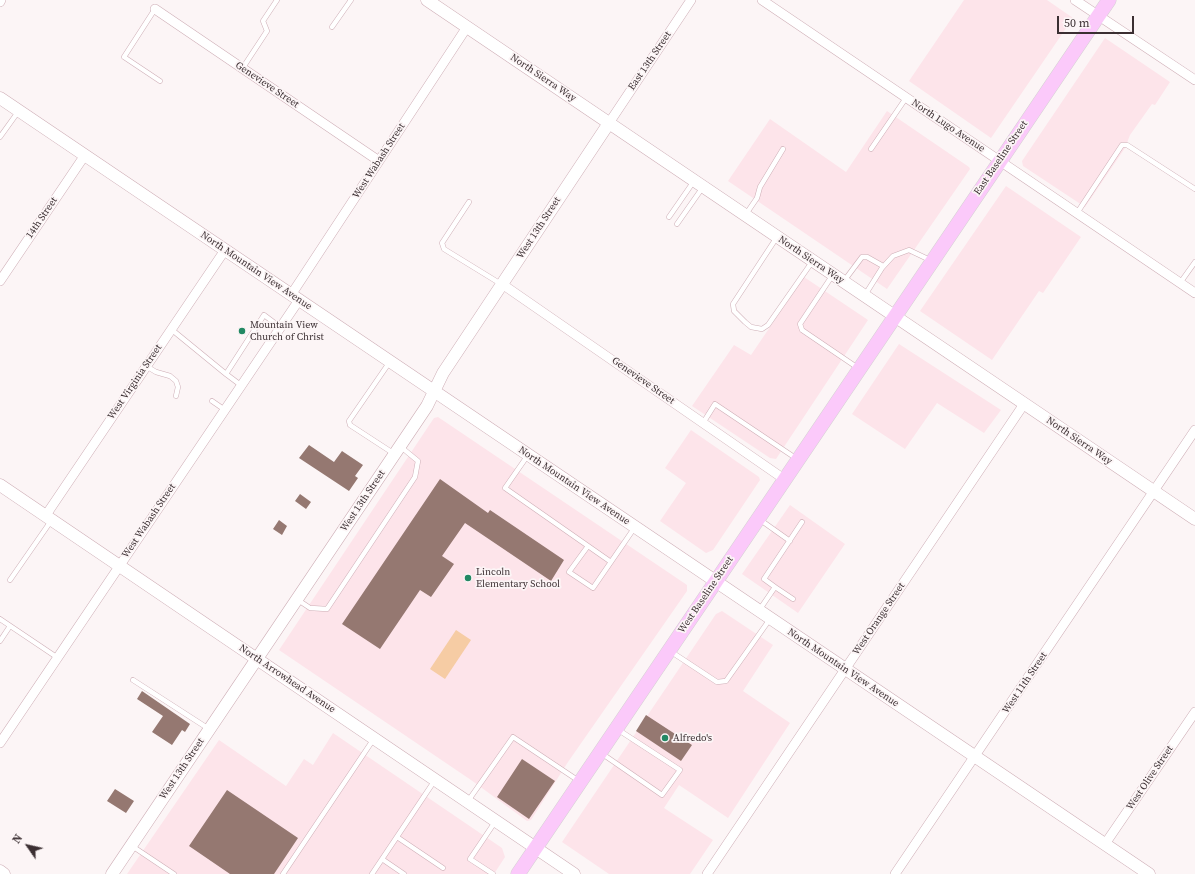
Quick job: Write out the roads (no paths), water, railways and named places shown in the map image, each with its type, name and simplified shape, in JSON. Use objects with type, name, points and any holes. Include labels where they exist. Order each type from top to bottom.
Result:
[{"type":"main road","name":"East Baseline Street","points":[[894,316],[1109,0]]},
{"type":"main road","name":"West Baseline Street","points":[[518,874],[894,316]]},
{"type":"street","name":"North Sierra Way","points":[[428,0],[1195,519]]},
{"type":"street","name":"East 13th Street","points":[[609,123],[691,0]]},
{"type":"street","name":"North Lugo Avenue","points":[[762,0],[1195,293]]},
{"type":"street","points":[[1075,0],[1195,80]]},
{"type":"street","name":"Genevieve Street","points":[[155,9],[379,161]]},
{"type":"street","name":"West Wabash Street","points":[[0,743],[242,386],[280,327],[295,297],[379,161],[467,27]]},
{"type":"street","name":"North Mountain View Avenue","points":[[0,98],[1149,874]]},
{"type":"street","name":"West 13th Street","points":[[112,874],[427,406],[443,373],[609,123]]},
{"type":"street","name":"14th Street","points":[[0,281],[85,155]]},
{"type":"street","name":"West Virginia Street","points":[[49,517],[146,366],[225,250]]},
{"type":"street","name":"Genevieve Street","points":[[502,284],[784,479]]},
{"type":"street","name":"West Orange Street","points":[[707,874],[1024,404]]},
{"type":"street","name":"West 11th Street","points":[[896,874],[1195,430]]},
{"type":"street","name":"North Arrowhead Avenue","points":[[0,485],[574,874]]},
{"type":"street","name":"West Olive Street","points":[[1105,844],[1195,712]]},
{"type":"street","points":[[0,871],[4,874]]},
{"type":"lane","points":[[242,68],[267,31],[263,21],[277,0]]},
{"type":"lane","points":[[332,27],[351,0]]},
{"type":"lane","points":[[155,9],[124,57],[160,81]]},
{"type":"lane","points":[[871,149],[906,98]]},
{"type":"lane","points":[[0,137],[18,110]]},
{"type":"lane","points":[[1077,213],[1122,145],[1127,145],[1195,188]]},
{"type":"lane","points":[[745,215],[757,198],[760,187],[784,149]]},
{"type":"lane","points":[[669,217],[699,184]]},
{"type":"lane","points":[[677,224],[699,184]]},
{"type":"lane","points":[[469,202],[442,243],[444,249],[502,284]]},
{"type":"lane","points":[[777,237],[732,306],[737,315],[751,326],[762,329],[768,325],[812,261]]},
{"type":"lane","points":[[864,296],[884,266],[893,256],[909,250],[931,261]]},
{"type":"lane","points":[[843,282],[862,257],[867,257],[884,266]]},
{"type":"lane","points":[[1180,283],[1195,262]]},
{"type":"lane","points":[[833,275],[800,324],[802,330],[858,368]]},
{"type":"lane","points":[[226,374],[264,315],[280,327]]},
{"type":"lane","points":[[171,329],[242,386]]},
{"type":"lane","points":[[297,599],[310,608],[327,609],[415,477],[418,461],[350,425],[349,421],[390,362]]},
{"type":"lane","points":[[146,366],[156,372],[170,376],[176,380],[178,387],[176,396]]},
{"type":"lane","points":[[212,401],[225,410]]},
{"type":"lane","points":[[703,423],[715,404],[797,459]]},
{"type":"lane","points":[[528,455],[505,488],[611,562]]},
{"type":"lane","points":[[10,580],[49,517]]},
{"type":"lane","points":[[757,518],[790,540]]},
{"type":"lane","points":[[793,598],[764,579],[802,522]]},
{"type":"lane","points":[[588,546],[569,572],[593,588],[635,527]]},
{"type":"lane","points":[[759,611],[775,587]]},
{"type":"lane","points":[[669,650],[717,682],[726,681],[770,618]]},
{"type":"lane","points":[[0,619],[58,658]]},
{"type":"lane","points":[[0,641],[10,626]]},
{"type":"lane","points":[[133,680],[209,730]]},
{"type":"lane","points":[[600,752],[662,795],[680,770],[616,728]]},
{"type":"lane","points":[[468,802],[513,737],[580,782]]},
{"type":"lane","points":[[283,874],[374,738]]},
{"type":"lane","points":[[372,874],[435,780]]},
{"type":"lane","points":[[493,874],[470,858],[496,821]]},
{"type":"lane","points":[[397,837],[443,868]]},
{"type":"lane","points":[[131,845],[174,874]]},
{"type":"lane","points":[[382,859],[404,874]]},
{"type":"place","name":"Mountain View Church of Christ","points":[[242,331]]},
{"type":"place","name":"Lincoln Elementary School","points":[[468,578]]},
{"type":"place","name":"Alfredo's","points":[[665,738]]}]
